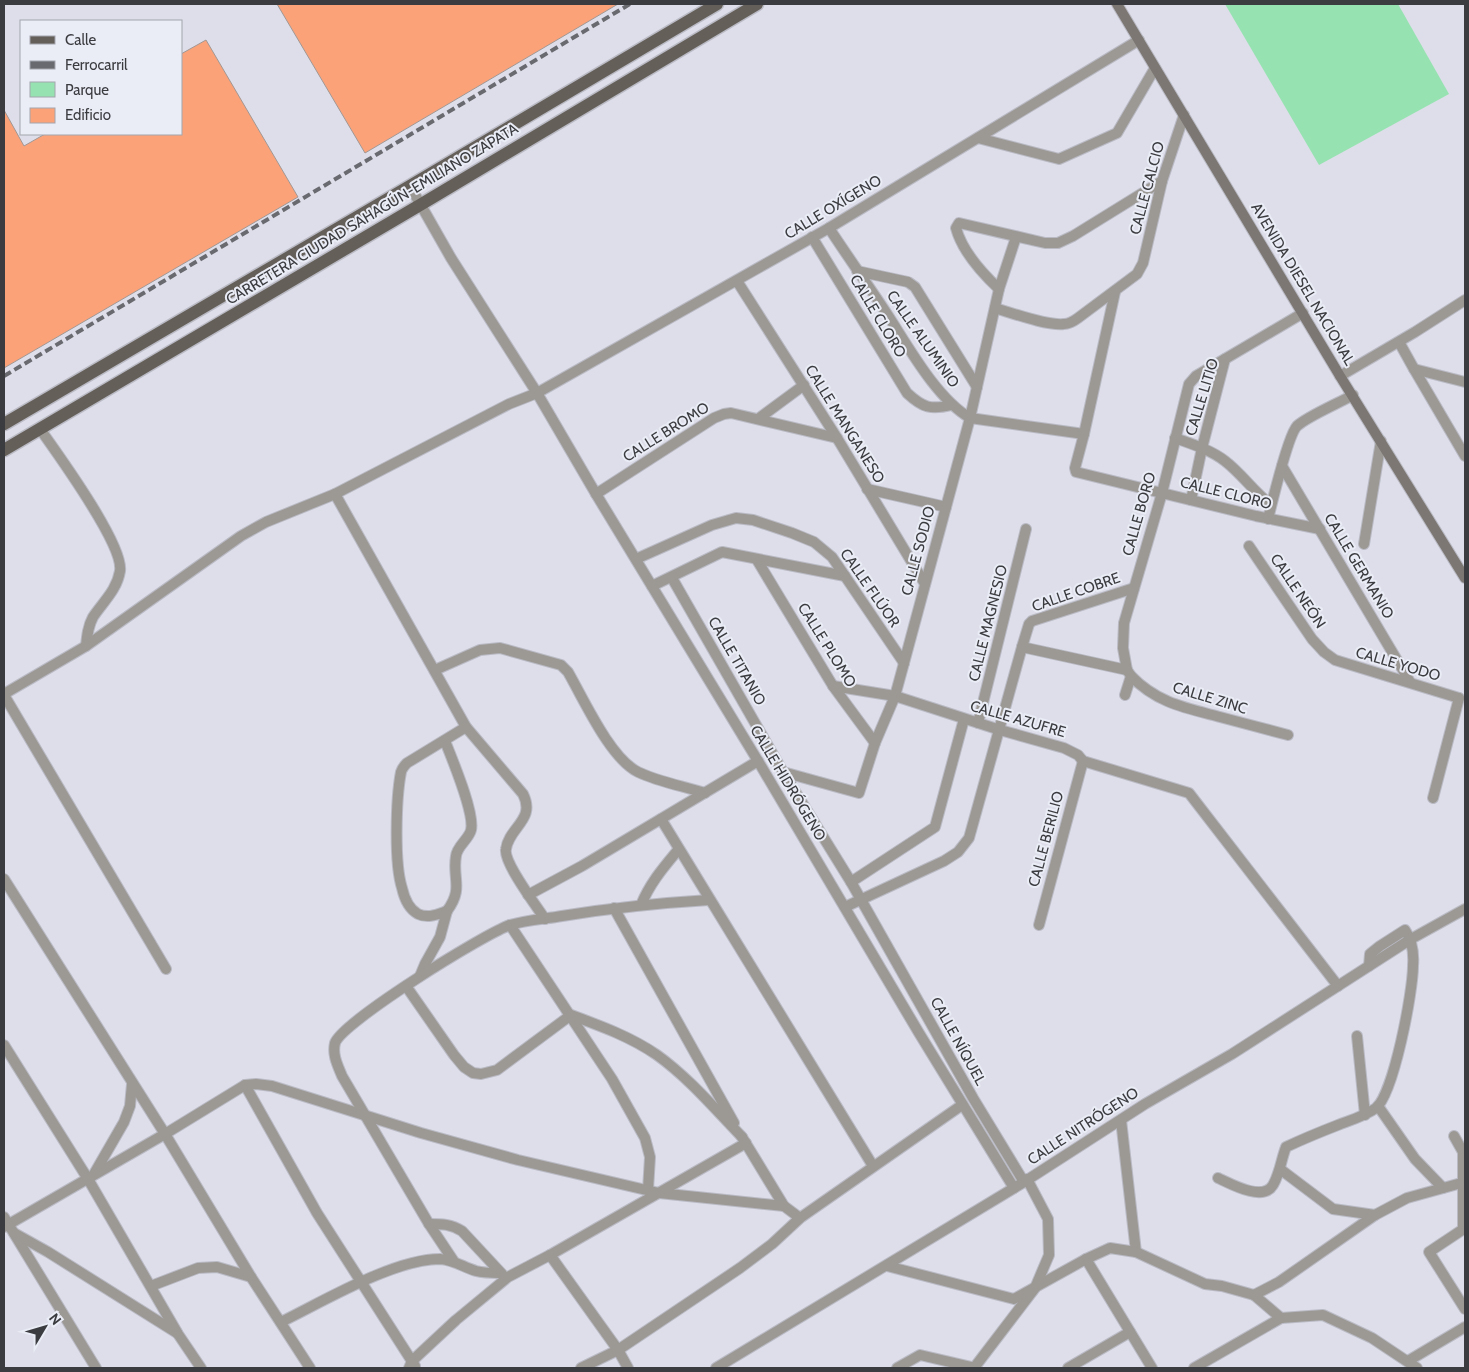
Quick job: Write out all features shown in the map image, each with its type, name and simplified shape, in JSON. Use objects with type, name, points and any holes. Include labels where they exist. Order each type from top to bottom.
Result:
[{"type":"main road","name":"CARRETERA CIUDAD SAHAGÚN-EMILIANO ZAPATA","points":[[4,424],[717,4]]},
{"type":"main road","name":"CARRETERA CIUDAD SAHAGÚN-EMILIANO ZAPATA","points":[[4,450],[756,4]]},
{"type":"street","name":"AVENIDA DIESEL NACIONAL","points":[[1117,4],[1340,376],[1465,578]]},
{"type":"street","name":"CALLE OXÍGENO","points":[[5,697],[86,646],[241,536],[266,522],[335,494],[509,404],[537,393],[829,228],[1139,40]]},
{"type":"street","points":[[978,138],[1059,160],[1117,134],[1155,68]]},
{"type":"street","name":"CALLE CALCIO","points":[[1115,292],[1141,269],[1162,181],[1184,115]]},
{"type":"street","points":[[999,289],[962,242],[956,228],[959,223],[1016,238],[1054,244],[1064,242],[1162,181]]},
{"type":"street","name":"CALLE HIDRÓGENO","points":[[410,186],[451,258],[537,393],[962,1105],[1014,1188]]},
{"type":"street","name":"CALLE ALUMINIO","points":[[829,228],[920,365],[952,405],[970,418]]},
{"type":"street","name":"CALLE CLORO","points":[[812,237],[907,393],[917,402],[929,408],[952,405]]},
{"type":"street","name":"CALLE SODIO","points":[[782,772],[859,793],[875,743],[895,696],[978,387],[999,289],[1016,238]]},
{"type":"street","name":"CALLE ALUMINIO","points":[[857,271],[908,282],[915,287],[978,387]]},
{"type":"street","name":"CALLE MANGANESO","points":[[737,281],[837,438],[925,584]]},
{"type":"street","points":[[995,308],[1050,323],[1063,324],[1078,318],[1115,292]]},
{"type":"street","name":"CALLE CLORO","points":[[1115,292],[1075,468],[1076,472],[1268,519],[1320,529]]},
{"type":"street","points":[[1340,376],[1463,304]]},
{"type":"street","name":"CALLE LITIO","points":[[1191,500],[1225,359],[1303,313]]},
{"type":"street","points":[[1399,342],[1465,456]]},
{"type":"street","name":"CALLE BORO","points":[[1125,695],[1129,673],[1123,648],[1124,623],[1162,493],[1189,384],[1196,376],[1225,359]]},
{"type":"street","points":[[1414,370],[1465,382]]},
{"type":"street","points":[[758,419],[804,385]]},
{"type":"street","points":[[1268,519],[1282,466],[1297,426],[1353,396]]},
{"type":"street","name":"CALLE BROMO","points":[[596,494],[719,416],[732,413],[837,438]]},
{"type":"street","points":[[970,418],[1084,434]]},
{"type":"street","points":[[40,428],[87,497],[120,562],[120,571],[108,600],[93,617],[88,630],[86,646]]},
{"type":"street","points":[[1175,438],[1215,454],[1271,505]]},
{"type":"street","points":[[1364,544],[1381,442]]},
{"type":"street","name":"CALLE GERMANIO","points":[[1282,466],[1410,682]]},
{"type":"street","points":[[868,490],[946,507]]},
{"type":"street","points":[[335,494],[466,727],[523,794],[528,803],[527,812],[505,850],[507,858],[528,895],[545,919]]},
{"type":"street","name":"CALLE FLÚOR","points":[[636,560],[712,525],[736,518],[753,520],[792,533],[814,542],[832,557],[904,663]]},
{"type":"street","name":"CALLE MAGNESIO","points":[[978,723],[1026,529]]},
{"type":"street","name":"CALLE NEÓN","points":[[1249,546],[1312,639],[1324,652]]},
{"type":"street","points":[[652,586],[672,578],[722,552],[845,576]]},
{"type":"street","name":"CALLE PLOMO","points":[[757,560],[833,686],[875,743]]},
{"type":"street","name":"CALLE TITANIO","points":[[672,578],[782,772],[870,913]]},
{"type":"street","name":"CALLE COBRE","points":[[1022,647],[1029,624],[1032,621],[1134,588]]},
{"type":"street","points":[[845,907],[944,861],[958,852],[969,838],[1022,647]]},
{"type":"street","name":"CALLE ZINC","points":[[1022,647],[1129,673],[1140,685],[1156,696],[1178,706],[1288,735]]},
{"type":"street","points":[[435,670],[480,650],[490,648],[510,650],[561,665],[568,672],[603,734],[620,759],[637,772],[705,792]]},
{"type":"street","name":"CALLE YODO","points":[[1324,652],[1335,660],[1352,666],[1462,695]]},
{"type":"street","name":"CALLE AZUFRE","points":[[833,686],[895,696],[964,719],[1064,748],[1078,755],[1083,761],[1190,793],[1338,986]]},
{"type":"street","points":[[1433,798],[1462,695]]},
{"type":"street","points":[[4,715],[5,697]]},
{"type":"street","points":[[5,697],[166,969]]},
{"type":"street","points":[[851,882],[935,827],[964,719]]},
{"type":"street","points":[[448,911],[432,916],[423,916],[416,913],[408,904],[402,889],[398,867],[398,799],[401,771],[407,763],[466,727]]},
{"type":"street","points":[[420,976],[440,937],[448,911],[454,903],[458,891],[455,857],[471,831],[472,822],[462,785],[445,741]]},
{"type":"street","points":[[528,895],[582,866],[758,761]]},
{"type":"street","name":"CALLE BERILIO","points":[[1039,925],[1083,761]]},
{"type":"street","points":[[661,819],[678,850],[873,1166]]},
{"type":"street","points":[[641,905],[648,888],[678,850]]},
{"type":"street","points":[[4,879],[251,1277],[282,1322],[310,1368]]},
{"type":"street","points":[[453,1260],[429,1224],[342,1076],[335,1059],[335,1043],[343,1032],[359,1018],[420,976],[510,925],[614,908],[709,900]]},
{"type":"street","points":[[614,908],[744,1140],[784,1206],[800,1218]]},
{"type":"street","name":"CALLE NITRÓGENO","points":[[716,1368],[1014,1188],[1144,1104],[1232,1054],[1411,939],[1465,909]]},
{"type":"street","name":"CALLE NÍQUEL","points":[[870,913],[973,1098],[1048,1220],[1049,1255],[1035,1288]]},
{"type":"street","points":[[510,925],[612,1079],[645,1138],[650,1157],[648,1190]]},
{"type":"street","points":[[1218,1178],[1243,1189],[1259,1193],[1265,1192],[1272,1187],[1280,1169],[1280,1162],[1286,1147],[1365,1114],[1378,1106],[1386,1093],[1400,1047],[1410,997],[1414,966],[1411,939],[1405,930],[1370,954],[1369,966]]},
{"type":"street","points":[[406,986],[454,1055],[464,1067],[473,1073],[481,1074],[497,1070],[571,1016]]},
{"type":"street","points":[[571,1016],[613,1030],[657,1055],[696,1088],[744,1140]]},
{"type":"street","points":[[1357,1036],[1365,1114]]},
{"type":"street","points":[[4,1045],[90,1177],[178,1334],[201,1368]]},
{"type":"street","points":[[90,1177],[124,1122],[130,1106],[132,1084]]},
{"type":"street","points":[[7,1225],[164,1134],[244,1085],[256,1084],[272,1086],[421,1133],[509,1157],[659,1193],[784,1206]]},
{"type":"street","points":[[244,1085],[298,1182],[412,1366],[456,1320],[504,1275],[550,1255],[659,1193],[744,1140]]},
{"type":"street","points":[[581,1368],[618,1350],[740,1268],[772,1244],[800,1218],[962,1105]]},
{"type":"street","points":[[1378,1106],[1415,1159],[1443,1188]]},
{"type":"street","points":[[1121,1120],[1136,1252]]},
{"type":"street","points":[[1454,1136],[1463,1152],[1464,1229],[1429,1252],[1465,1309]]},
{"type":"street","points":[[1280,1169],[1333,1209],[1375,1215]]},
{"type":"street","points":[[1254,1295],[1279,1282],[1375,1215],[1407,1198],[1464,1182]]},
{"type":"street","points":[[429,1224],[455,1226],[504,1275]]},
{"type":"street","points":[[7,1225],[178,1334]]},
{"type":"street","points":[[7,1225],[96,1368]]},
{"type":"street","points":[[887,1266],[1014,1299],[1086,1259],[1110,1248],[1136,1252],[1205,1284],[1254,1295],[1281,1318]]},
{"type":"street","points":[[550,1255],[618,1350],[628,1368]]},
{"type":"street","points":[[1086,1259],[1152,1368]]},
{"type":"street","points":[[282,1322],[362,1283],[420,1260],[453,1260],[478,1272],[504,1275]]},
{"type":"street","points":[[151,1286],[198,1268],[218,1267],[251,1277]]},
{"type":"street","points":[[898,1368],[920,1355],[975,1368],[1035,1288]]},
{"type":"street","points":[[1194,1368],[1281,1318],[1323,1314],[1372,1338],[1417,1368]]},
{"type":"street","points":[[1408,1361],[1465,1327]]},
{"type":"street","points":[[1068,1368],[1130,1332]]},
{"type":"green space","points":[[1225,4],[1398,4],[1449,94],[1319,165]]},
{"type":"building","points":[[277,4],[618,4],[365,153]]},
{"type":"building","points":[[206,40],[298,197],[4,368],[4,110],[24,146],[43,135],[182,135],[182,53]]},
{"type":"railway","points":[[4,376],[630,4]]}]
